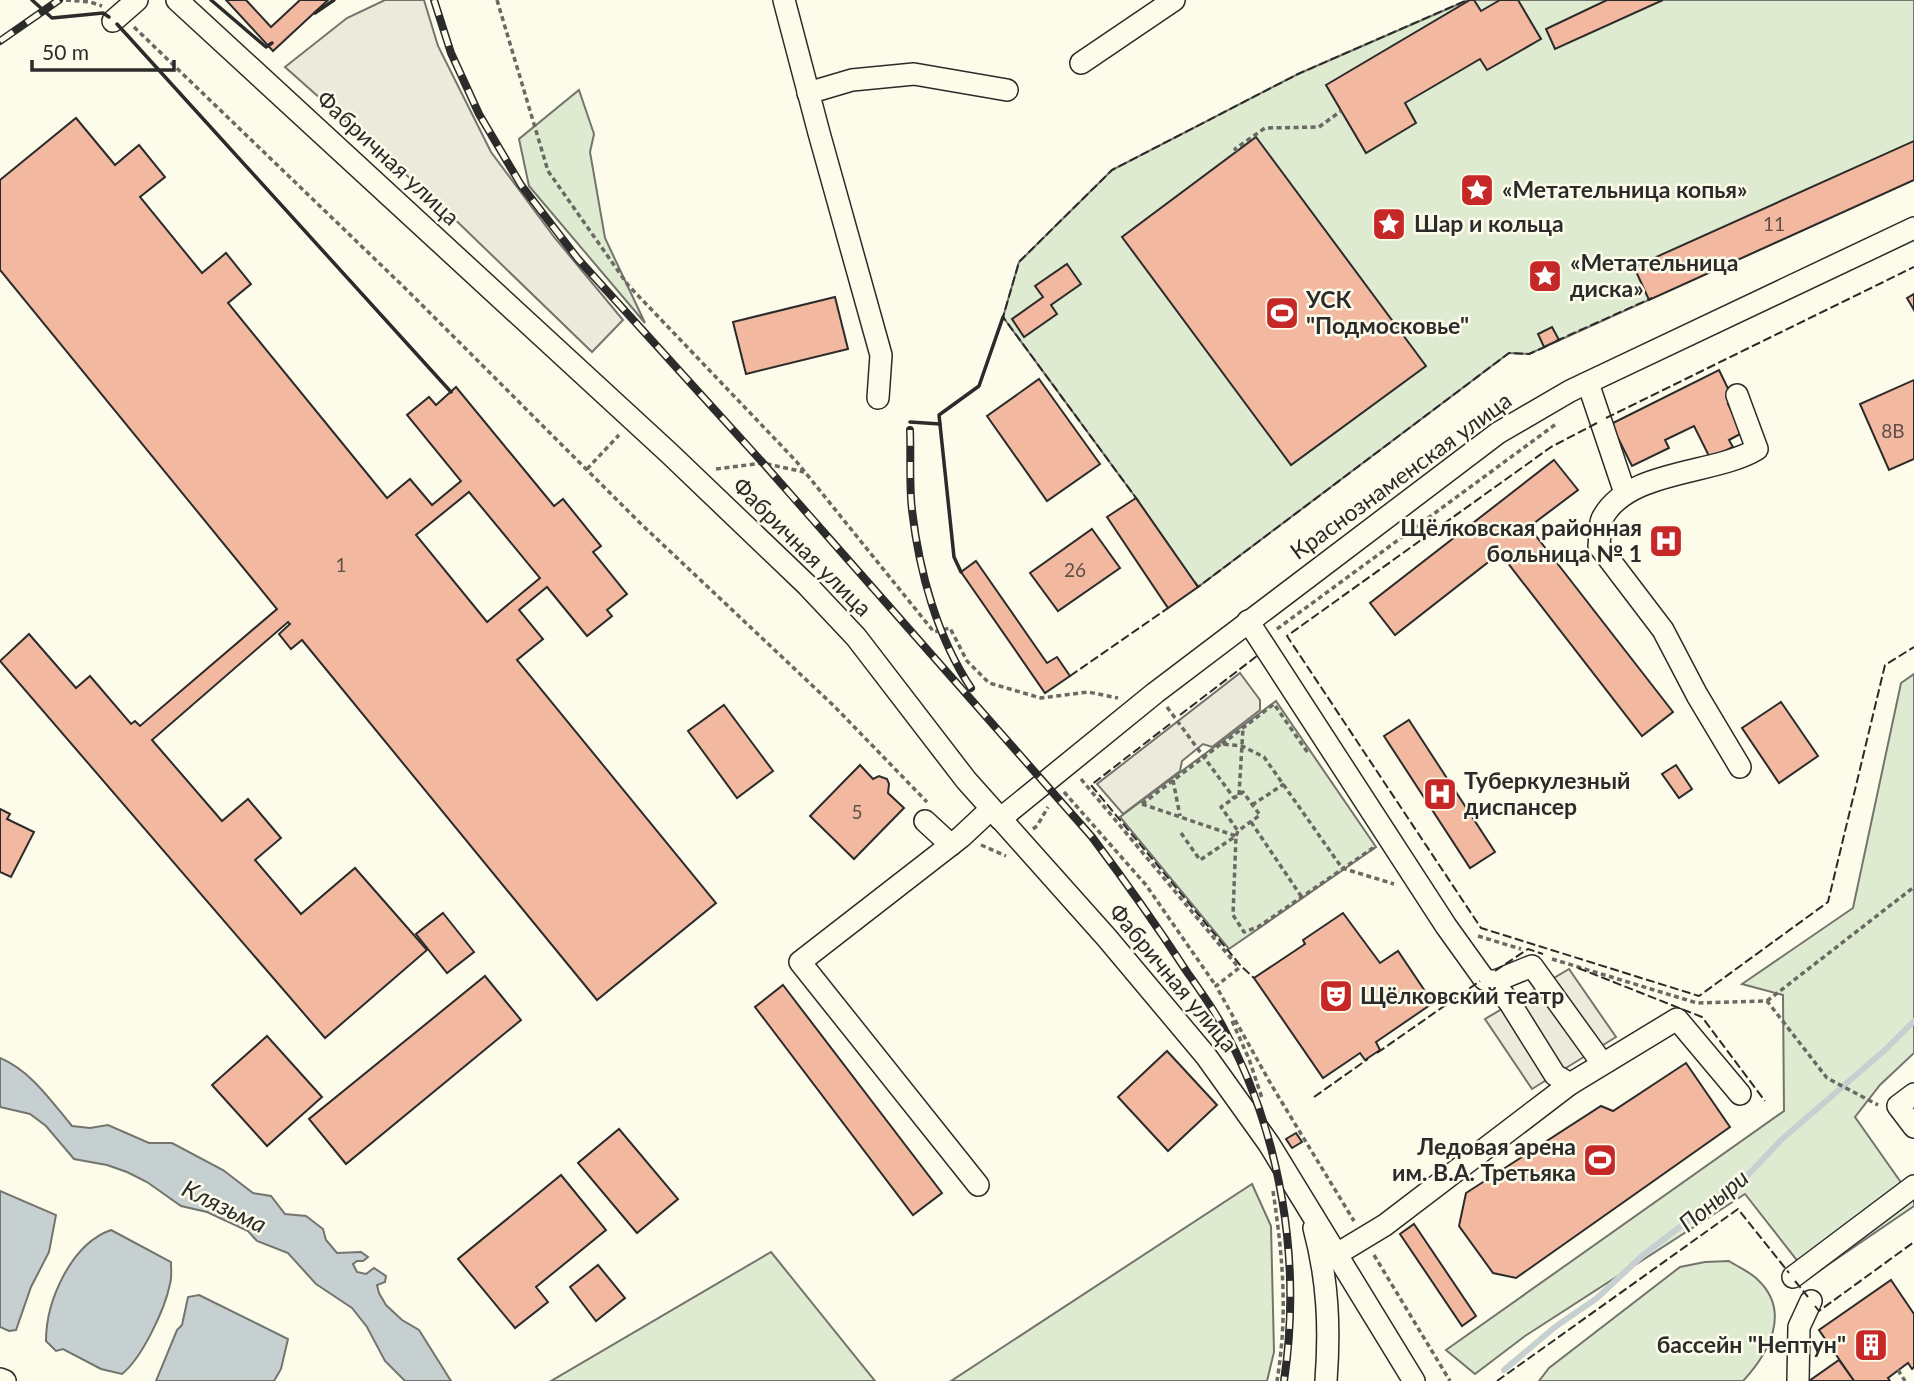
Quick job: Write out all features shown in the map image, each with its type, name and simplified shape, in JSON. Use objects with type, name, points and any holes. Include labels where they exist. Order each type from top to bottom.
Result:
[{"type":"street","name":"Фабричная улица","points":[[177,0],[598,386],[807,585],[879,664],[936,742],[996,814],[1115,947],[1206,1056],[1269,1144],[1415,1381]]},
{"type":"street","points":[[785,0],[881,355],[878,398]]},
{"type":"street","points":[[1081,63],[1174,0]]},
{"type":"street","points":[[808,93],[852,80],[914,74],[1007,90]]},
{"type":"street","name":"Краснознаменская улица","points":[[978,1185],[800,962],[956,841],[996,814],[1498,433],[1588,383],[1914,228]]},
{"type":"street","points":[[1588,383],[1625,492]]},
{"type":"street","points":[[1737,395],[1757,449],[1625,492],[1601,520],[1599,546],[1663,630],[1697,695],[1740,767]]},
{"type":"street","points":[[1248,621],[1446,926],[1484,979],[1493,982],[1510,1003],[1555,1075],[1570,1084]]},
{"type":"street","points":[[929,815],[956,841]]},
{"type":"street","points":[[1493,982],[1532,966],[1602,1063]]},
{"type":"street","points":[[1337,1254],[1385,1225],[1570,1084],[1677,1019],[1740,1094]]},
{"type":"street","points":[[1906,1100],[1914,1127]]},
{"type":"street","points":[[1793,1277],[1914,1186]]},
{"type":"street","name":"Фабричная улица","points":[[1308,1206],[1319,1245],[1329,1324],[1326,1381]]},
{"type":"street","points":[[1798,1381],[1799,1327],[1811,1301]]},
{"type":"path","points":[[66,0],[90,2],[123,12],[639,522],[834,706],[929,815]]},
{"type":"path","points":[[498,0],[548,172],[628,285],[806,473],[934,632],[950,628],[967,661],[989,683],[1041,698],[1088,692],[1118,698]]},
{"type":"path","points":[[1237,151],[1235,149],[1265,128],[1319,127],[1342,111]]},
{"type":"path","points":[[1261,640],[1557,423]]},
{"type":"path","points":[[587,469],[621,433]]},
{"type":"path","points":[[716,469],[763,463],[806,473]]},
{"type":"path","points":[[1155,693],[1234,798]]},
{"type":"path","points":[[1169,710],[1179,702]]},
{"type":"path","points":[[1237,834],[1142,804],[1274,704],[1312,760]]},
{"type":"path","points":[[1239,795],[1243,728]]},
{"type":"path","points":[[1221,744],[1242,746],[1264,757],[1342,868],[1399,886]]},
{"type":"path","points":[[1077,774],[1239,968],[1216,986]]},
{"type":"path","points":[[1173,780],[1181,817]]},
{"type":"path","points":[[1252,805],[1284,784]]},
{"type":"path","points":[[1062,789],[1146,885],[1216,986],[1450,1381]]},
{"type":"path","points":[[1181,833],[1200,860],[1237,834],[1259,816],[1252,805],[1243,792],[1221,807],[1237,834],[1233,915],[1244,932],[1258,927],[1373,848],[1365,837]]},
{"type":"path","points":[[1033,829],[1049,805]]},
{"type":"path","points":[[1251,822],[1301,896]]},
{"type":"path","points":[[956,841],[1005,855],[1014,865]]},
{"type":"path","points":[[1552,958],[1697,1003],[1767,1002],[1914,887]]},
{"type":"path","points":[[1446,926],[1525,950]]},
{"type":"path","points":[[1767,1002],[1827,1078],[1875,1104],[1906,1100]]},
{"type":"path","points":[[1225,1003],[1249,1059],[1265,1109]]},
{"type":"path","points":[[1277,1381],[1284,1340],[1284,1275],[1275,1188],[1281,1192]]},
{"type":"path","points":[[1898,1370],[1905,1381]]},
{"type":"green space","points":[[1468,0],[1914,0],[1914,180],[1529,354],[1509,353],[1198,587],[1003,317],[1019,262],[1112,170],[1298,74]]},
{"type":"green space","points":[[579,90],[594,134],[590,152],[605,238],[645,323],[529,186],[519,139]]},
{"type":"green space","points":[[1914,674],[1914,1053],[1880,1085],[1855,1117],[1914,1201],[1914,1206],[1810,1277],[1745,1194],[1525,1336],[1475,1374],[1446,1350],[1784,1111],[1783,995],[1742,984],[1853,908],[1901,683]]},
{"type":"green space","points":[[1276,701],[1376,847],[1229,949],[1120,817]]},
{"type":"green space","points":[[1252,1184],[1271,1226],[1274,1352],[1267,1381],[951,1381]]},
{"type":"green space","points":[[771,1252],[875,1381],[551,1381]]},
{"type":"green space","points":[[1729,1261],[1754,1276],[1768,1291],[1775,1318],[1768,1345],[1743,1381],[1539,1381],[1549,1368],[1680,1267]]},
{"type":"shaded area","points":[[385,0],[424,0],[438,46],[491,152],[554,237],[623,320],[592,352],[440,205],[285,67],[347,18]]},
{"type":"shaded area","points":[[1240,673],[1260,700],[1260,710],[1212,747],[1203,744],[1182,761],[1180,771],[1123,814],[1097,784]]},
{"type":"shaded area","points":[[1569,969],[1616,1037],[1532,1089],[1485,1019]]},
{"type":"water","name":"Клязьма","points":[[0,1058],[31,1079],[72,1126],[90,1128],[108,1125],[149,1143],[172,1143],[223,1170],[253,1193],[271,1196],[285,1214],[306,1216],[323,1229],[326,1240],[337,1253],[361,1252],[368,1257],[353,1264],[357,1272],[366,1274],[374,1268],[386,1276],[385,1282],[377,1285],[386,1305],[402,1320],[419,1330],[451,1381],[405,1381],[385,1361],[367,1327],[352,1308],[316,1284],[288,1253],[257,1241],[248,1231],[207,1212],[181,1206],[147,1182],[127,1172],[74,1159],[46,1126],[30,1114],[0,1107]]},
{"type":"water","points":[[0,1191],[56,1215],[49,1252],[31,1287],[16,1330],[9,1331],[0,1327]]},
{"type":"water","points":[[111,1230],[171,1262],[171,1281],[158,1319],[145,1345],[122,1374],[101,1369],[63,1349],[56,1351],[46,1341],[51,1309],[64,1276],[84,1248]]},
{"type":"water","points":[[199,1295],[288,1339],[281,1369],[274,1381],[156,1381],[177,1330],[182,1325],[188,1297]]},
{"type":"building","points":[[226,0],[246,0],[271,27],[300,0],[328,0],[273,51]]},
{"type":"building","points":[[1474,0],[1481,11],[1500,0],[1518,0],[1541,39],[1487,70],[1480,59],[1405,103],[1416,123],[1366,153],[1326,85]]},
{"type":"building","points":[[1607,0],[1663,0],[1555,49],[1546,29]]},
{"type":"building","points":[[76,118],[115,165],[139,145],[165,177],[140,197],[202,273],[226,253],[251,284],[228,303],[387,498],[410,479],[432,505],[461,481],[407,415],[429,397],[436,405],[456,387],[554,506],[563,499],[601,546],[593,552],[627,594],[607,610],[612,616],[587,636],[547,587],[519,610],[543,639],[517,660],[716,903],[597,1000],[302,640],[291,649],[279,634],[290,624],[288,622],[152,740],[222,821],[248,799],[281,838],[255,860],[301,914],[355,868],[427,950],[325,1038],[0,661],[29,634],[76,688],[90,676],[131,724],[135,721],[140,726],[277,609],[0,270],[0,180]],"holes":[[[469,492],[540,578],[487,622],[416,535]]]},
{"type":"building","name":"УСК \"Подмосковье\"","points":[[1256,137],[1426,366],[1291,465],[1122,237]]},
{"type":"building","points":[[1914,141],[1914,180],[1649,300],[1634,267]]},
{"type":"building","points":[[1067,264],[1081,284],[1051,305],[1057,314],[1024,337],[1012,319],[1043,297],[1035,286]]},
{"type":"building","points":[[1914,294],[1914,310],[1907,298]]},
{"type":"building","points":[[835,297],[848,349],[746,374],[733,322]]},
{"type":"building","points":[[1552,327],[1559,340],[1544,347],[1538,334]]},
{"type":"building","points":[[1719,370],[1734,401],[1728,404],[1742,433],[1729,440],[1733,447],[1710,458],[1694,426],[1665,440],[1669,448],[1632,466],[1611,424]]},
{"type":"building","points":[[1039,379],[1100,464],[1047,501],[987,416]]},
{"type":"building","points":[[1914,380],[1914,459],[1889,470],[1860,404]]},
{"type":"building","points":[[1554,460],[1578,490],[1529,527],[1673,712],[1642,736],[1500,553],[1395,635],[1370,603]]},
{"type":"building","points":[[1136,498],[1198,587],[1168,608],[1107,517]]},
{"type":"building","points":[[1092,529],[1120,568],[1058,611],[1030,573]]},
{"type":"building","points":[[976,561],[1047,663],[1057,657],[1070,676],[1045,693],[961,572]]},
{"type":"building","points":[[1781,702],[1818,756],[1779,783],[1742,728]]},
{"type":"building","points":[[724,705],[773,771],[737,798],[688,731]]},
{"type":"building","name":"Туберкулезный диспансер","points":[[1409,720],[1495,852],[1470,868],[1384,736]]},
{"type":"building","points":[[860,765],[873,779],[879,776],[887,779],[888,793],[904,808],[854,859],[810,816]]},
{"type":"building","points":[[1676,765],[1692,789],[1679,798],[1662,774]]},
{"type":"building","points":[[0,809],[10,814],[7,819],[34,832],[11,877],[0,872]]},
{"type":"building","points":[[443,913],[474,952],[447,973],[416,934]]},
{"type":"building","name":"Щёлковский театр","points":[[1343,913],[1380,963],[1398,951],[1433,1003],[1376,1042],[1380,1050],[1365,1060],[1360,1053],[1323,1078],[1254,978],[1305,944],[1303,940]]},
{"type":"building","points":[[485,976],[521,1020],[346,1164],[309,1119]]},
{"type":"building","points":[[783,985],[942,1193],[913,1215],[755,1007]]},
{"type":"building","points":[[267,1036],[322,1097],[267,1146],[212,1085]]},
{"type":"building","points":[[1167,1051],[1217,1105],[1168,1151],[1118,1097]]},
{"type":"building","name":"Ледовая арена им. В.А. Третьяка","points":[[1686,1063],[1730,1127],[1516,1278],[1493,1273],[1459,1226],[1466,1193],[1601,1106],[1613,1111]]},
{"type":"building","points":[[619,1129],[678,1199],[637,1233],[578,1163]]},
{"type":"building","points":[[1296,1133],[1302,1142],[1292,1148],[1286,1139]]},
{"type":"building","points":[[561,1175],[606,1230],[536,1287],[548,1302],[515,1328],[458,1259]]},
{"type":"building","points":[[1414,1224],[1476,1316],[1462,1326],[1400,1234]]},
{"type":"building","points":[[598,1265],[625,1298],[596,1321],[570,1287]]},
{"type":"building","name":"бассейн \"Нептун\"","points":[[1891,1280],[1914,1314],[1914,1367],[1912,1369],[1908,1363],[1888,1378],[1890,1381],[1854,1381],[1819,1330]]},
{"type":"building","points":[[1839,1360],[1854,1381],[1809,1381]]},
{"type":"waterway","name":"Поныри","points":[[1504,1370],[1555,1327],[1597,1298],[1643,1255],[1746,1177],[1781,1140],[1885,1050],[1914,1021]]},
{"type":"railway","points":[[0,41],[59,0]]},
{"type":"railway","points":[[434,0],[451,53],[479,114],[521,185],[578,259],[763,463],[1092,837],[1214,1012],[1242,1066],[1259,1109],[1282,1198],[1290,1290],[1284,1381]]},
{"type":"railway","points":[[910,430],[912,510],[919,556],[939,625],[971,688]]},
{"type":"fence","points":[[1139,502],[1003,317],[1019,262],[1112,170],[1298,74],[1465,1]]},
{"type":"fence","points":[[1606,418],[1914,267]]},
{"type":"fence","points":[[1556,341],[1652,298]]},
{"type":"fence","points":[[1195,582],[1198,587],[1509,353],[1529,354],[1547,346]]},
{"type":"fence","points":[[1597,423],[1551,447],[1287,636],[1481,928],[1699,996],[1828,902],[1885,665],[1914,647]]},
{"type":"fence","points":[[1070,676],[1168,608]]},
{"type":"fence","points":[[1180,715],[1257,656]]},
{"type":"fence","points":[[1170,724],[1091,785],[1241,966],[1254,978]]},
{"type":"fence","points":[[1495,971],[1528,949],[1543,954]]},
{"type":"fence","points":[[1578,968],[1702,1017],[1765,1101]]},
{"type":"fence","points":[[1377,1053],[1480,981]]},
{"type":"fence","points":[[1314,1097],[1368,1059]]},
{"type":"fence","points":[[1497,1381],[1738,1209],[1789,1273]]},
{"type":"fence","points":[[1815,1306],[1819,1311],[1914,1242]]},
{"type":"fence","points":[[1795,1281],[1808,1297]]},
{"type":"wall","points":[[32,0],[52,18],[103,13],[109,17]]},
{"type":"wall","points":[[211,0],[266,47],[272,43]]},
{"type":"wall","points":[[315,13],[334,0]]},
{"type":"wall","points":[[117,24],[451,392]]},
{"type":"wall","points":[[961,572],[954,557],[939,415],[979,386],[1003,317]]},
{"type":"wall","points":[[910,422],[940,424]]},
{"type":"place","name":"«Метательница копья»","points":[[1477,190]]},
{"type":"place","name":"Шар и кольца","points":[[1389,224]]},
{"type":"place","name":"«Метательница диска»","points":[[1545,276]]},
{"type":"place","name":"УСК \"Подмосковье\"","points":[[1282,313]]},
{"type":"place","name":"Щёлковская районная больница № 1","points":[[1666,541]]},
{"type":"place","name":"Туберкулезный диспансер","points":[[1440,794]]},
{"type":"place","name":"Щёлковский театр","points":[[1336,996]]},
{"type":"place","name":"Ледовая арена им. В.А. Третьяка","points":[[1600,1160]]},
{"type":"place","name":"бассейн \"Нептун\"","points":[[1871,1345]]}]
